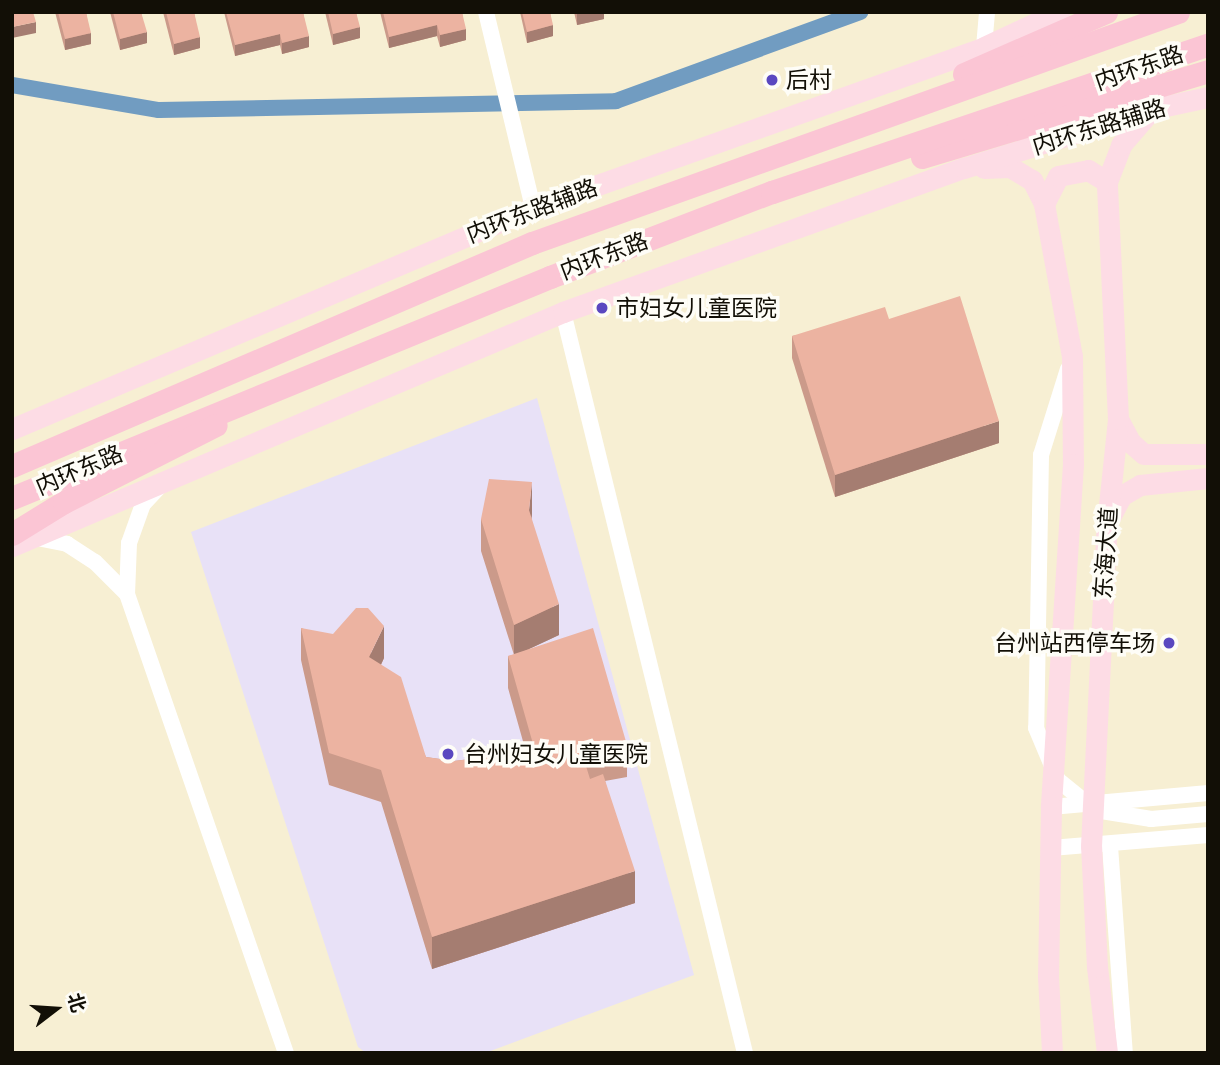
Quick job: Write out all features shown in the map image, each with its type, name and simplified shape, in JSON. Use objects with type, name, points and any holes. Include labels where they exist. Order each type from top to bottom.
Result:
[{"type":"highway","points":[[818,140],[1106,12]]},
{"type":"highway","name":"内环东路","points":[[12,466],[532,243],[1178,12]]},
{"type":"highway","name":"内环东路","points":[[12,498],[266,391],[772,192],[1208,44]]},
{"type":"highway","points":[[772,192],[1081,112],[1208,71]]},
{"type":"highway","points":[[22,536],[64,502],[206,432],[266,391]]},
{"type":"highway","points":[[12,450],[133,413]]},
{"type":"main road","name":"内环东路辅路","points":[[12,429],[533,208],[984,47],[1054,13]]},
{"type":"main road","name":"内环东路辅路","points":[[22,536],[563,312],[964,168],[1152,109],[1208,97]]},
{"type":"main road","name":"东海大道","points":[[1107,1053],[1097,967],[1101,846],[1092,805],[1107,524],[1118,419],[1107,182],[1121,145],[1152,109]]},
{"type":"main road","name":"东海大道","points":[[964,168],[1010,167],[1032,180],[1044,204],[1072,356],[1073,464],[1051,807],[1048,976],[1052,1053]]},
{"type":"main road","points":[[1044,204],[1058,176],[1088,170],[1107,182]]},
{"type":"main road","points":[[1118,419],[1130,442],[1143,454],[1208,454]]},
{"type":"main road","points":[[1107,524],[1121,496],[1140,485],[1208,478]]},
{"type":"main road","points":[[12,546],[22,536]]},
{"type":"street","points":[[486,12],[533,208]]},
{"type":"street","points":[[984,47],[987,12]]},
{"type":"street","points":[[563,312],[745,1053]]},
{"type":"street","points":[[1072,356],[1041,455],[1036,728],[1058,780],[1095,810],[1151,819],[1208,814]]},
{"type":"street","points":[[168,477],[144,504],[129,543],[127,594],[286,1053]]},
{"type":"street","points":[[22,536],[67,544],[95,562],[127,594]]},
{"type":"street","points":[[1051,807],[1208,793]]},
{"type":"street","points":[[1051,848],[1101,846],[1208,835]]},
{"type":"street","points":[[1101,846],[1125,1053]]},
{"type":"shaded area","name":"台州妇女儿童医院","points":[[537,398],[694,975],[485,1053],[366,1053],[358,1047],[191,532]]},
{"type":"building","points":[[12,12],[33,12],[36,22],[12,27]]},
{"type":"building","points":[[58,12],[86,12],[91,33],[65,39]]},
{"type":"building","points":[[113,12],[141,12],[147,32],[120,39]]},
{"type":"building","points":[[166,12],[194,12],[200,37],[174,44]]},
{"type":"building","points":[[226,12],[303,12],[309,36],[282,43],[280,34],[235,45]]},
{"type":"building","points":[[328,12],[356,12],[360,27],[333,34]]},
{"type":"building","points":[[383,12],[462,12],[466,29],[440,35],[437,25],[389,37]]},
{"type":"building","points":[[522,12],[550,12],[553,25],[527,32]]},
{"type":"building","points":[[960,296],[999,421],[835,475],[792,336],[885,307],[889,319]]},
{"type":"building","points":[[489,479],[532,482],[529,510],[559,604],[514,625],[481,519]]},
{"type":"building","points":[[356,608],[368,608],[384,626],[369,657],[401,677],[426,757],[454,761],[535,751],[508,656],[593,628],[627,745],[582,753],[590,779],[603,774],[635,871],[432,937],[381,770],[329,753],[301,628],[333,634]]},
{"type":"waterway","points":[[12,85],[159,110],[616,101],[860,12]]},
{"type":"place","name":"后村","points":[[772,80]]},
{"type":"place","name":"市妇女儿童医院","points":[[602,308]]},
{"type":"place","name":"台州站西停车场","points":[[1169,643]]},
{"type":"place","name":"台州妇女儿童医院","points":[[448,754]]}]
